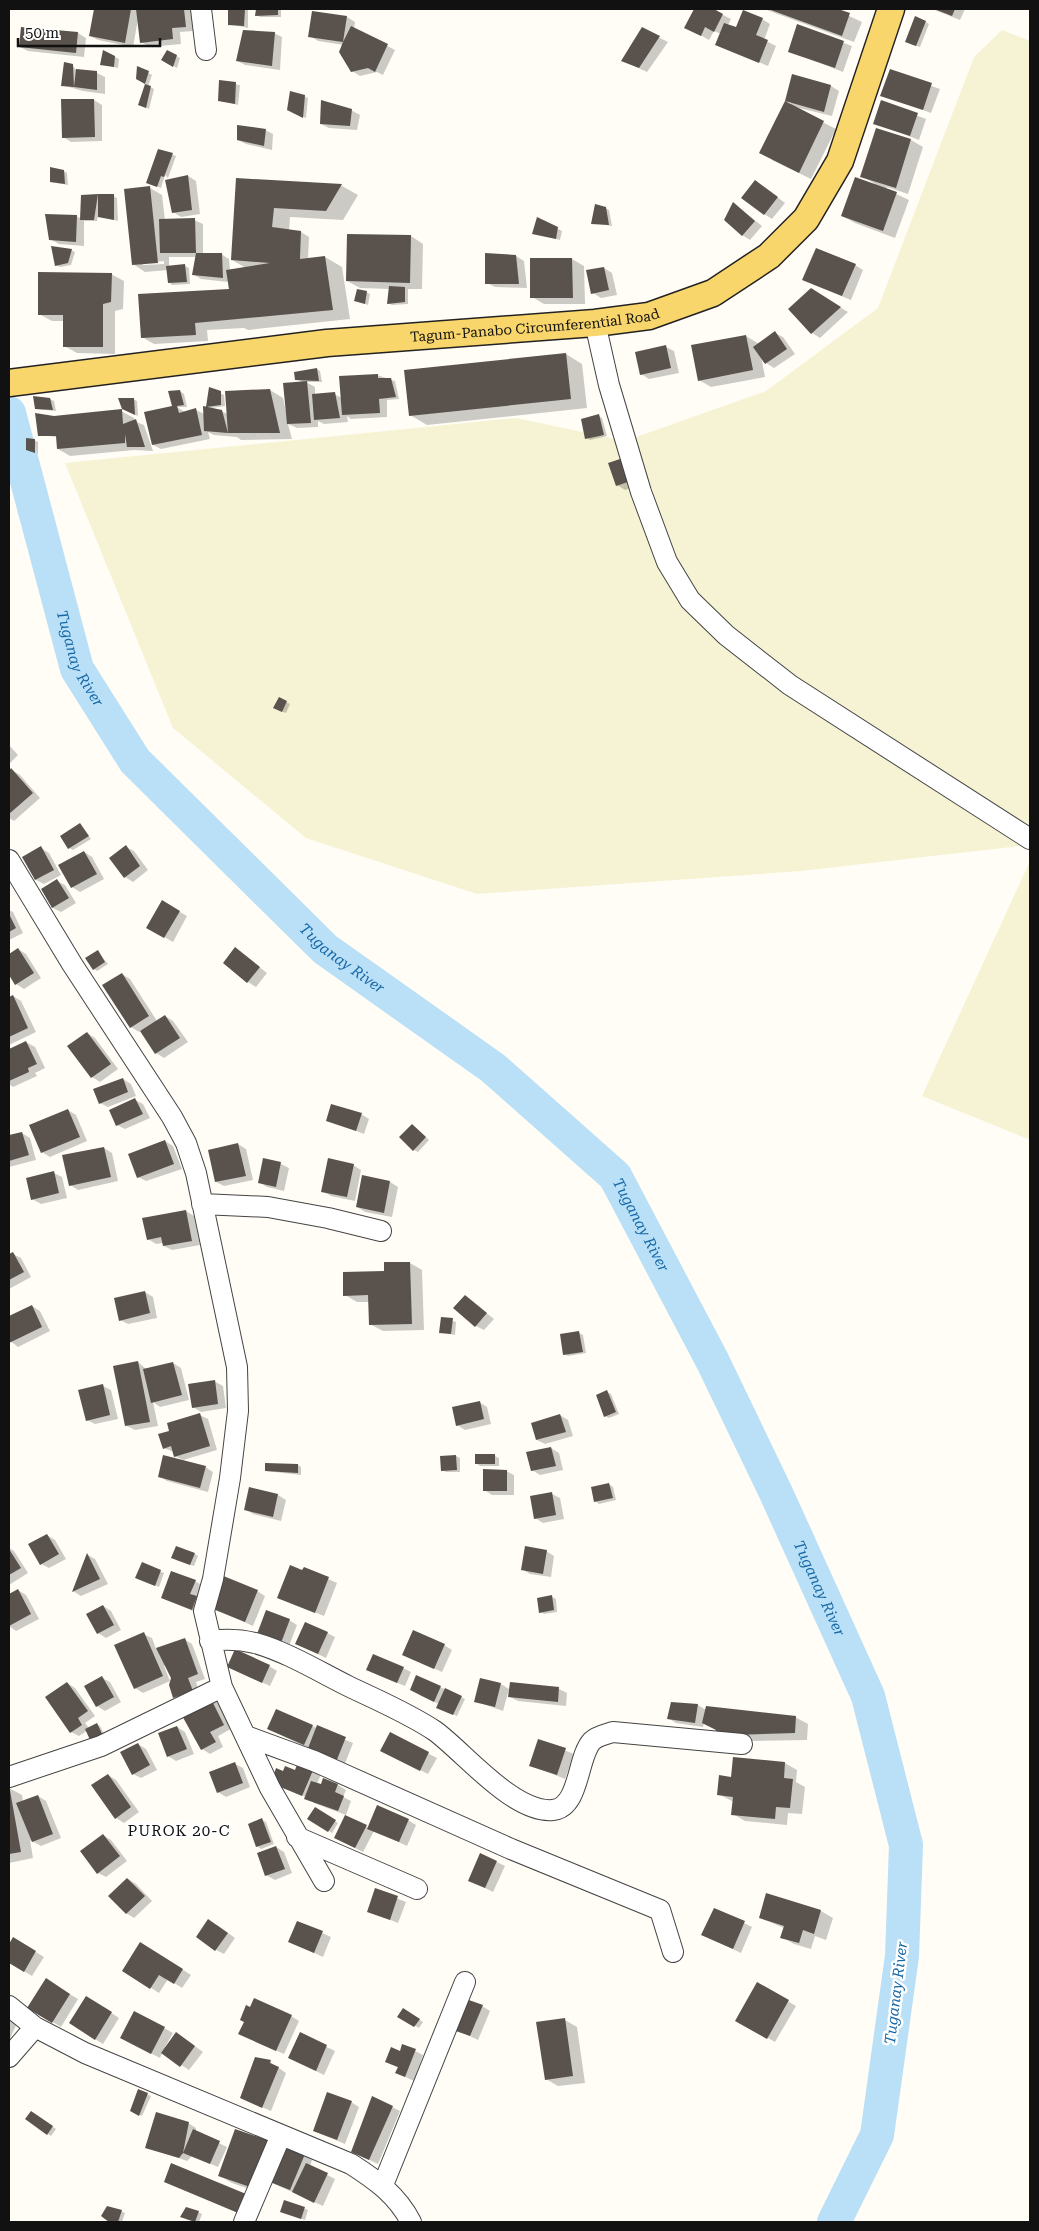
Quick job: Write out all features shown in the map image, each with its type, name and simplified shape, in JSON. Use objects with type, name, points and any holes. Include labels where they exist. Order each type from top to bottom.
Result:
[{"type":"main road","name":"Tagum-Panabo Circumferential Road","points":[[9,383],[326,343],[649,316],[713,293],[769,256],[806,219],[840,161],[891,9]]},
{"type":"street","points":[[200,9],[206,50]]},
{"type":"street","points":[[595,322],[609,385],[641,492],[667,562],[690,600],[726,635],[790,685],[1030,839]]},
{"type":"street","points":[[9,860],[72,964],[172,1117],[186,1143],[202,1204],[237,1367],[238,1411],[223,1526],[204,1611],[222,1686],[297,1837],[324,1881]]},
{"type":"street","points":[[202,1204],[268,1207],[328,1218],[381,1231]]},
{"type":"street","points":[[210,1641],[228,1638],[255,1644],[410,1716],[436,1732],[474,1767],[504,1790],[527,1803],[543,1809],[554,1810],[563,1806],[573,1794],[584,1752],[594,1739],[613,1732],[742,1744]]},
{"type":"street","points":[[9,1777],[102,1746],[222,1686]]},
{"type":"street","points":[[246,1736],[314,1761],[511,1849],[660,1910],[674,1952]]},
{"type":"street","points":[[297,1837],[417,1889]]},
{"type":"street","points":[[383,2185],[466,1982]]},
{"type":"street","points":[[9,2006],[35,2027],[85,2053],[350,2164],[383,2185],[403,2207],[411,2222]]},
{"type":"street","points":[[9,2057],[35,2027]]},
{"type":"street","points":[[244,2222],[281,2135]]},
{"type":"shaded area","points":[[1002,30],[1030,41],[1030,845],[801,871],[477,894],[306,838],[173,728],[65,463],[516,418],[625,441],[766,391],[878,308],[974,57]]},
{"type":"shaded area","points":[[1030,861],[1030,1140],[922,1096]]},
{"type":"building","points":[[94,9],[131,9],[125,43],[89,36]]},
{"type":"building","points":[[136,9],[184,9],[186,27],[172,28],[173,39],[140,43]]},
{"type":"building","points":[[228,9],[245,9],[244,26],[228,25]]},
{"type":"building","points":[[256,9],[278,9],[278,15],[255,16]]},
{"type":"building","points":[[694,9],[714,9],[723,14],[714,32],[705,27],[701,36],[684,28]]},
{"type":"building","points":[[768,9],[838,9],[850,13],[842,36]]},
{"type":"building","points":[[934,9],[955,9],[952,16]]},
{"type":"building","points":[[743,10],[763,18],[756,35],[768,40],[759,63],[715,45],[724,23],[736,27]]},
{"type":"building","points":[[312,11],[347,16],[343,42],[308,37]]},
{"type":"building","points":[[915,16],[926,21],[916,46],[905,42]]},
{"type":"building","points":[[797,24],[844,41],[835,68],[788,52]]},
{"type":"building","points":[[351,26],[388,44],[375,72],[368,68],[351,72],[339,52]]},
{"type":"building","points":[[21,27],[78,32],[76,53],[19,47]]},
{"type":"building","points":[[642,27],[660,36],[639,68],[621,61]]},
{"type":"building","points":[[243,30],[275,32],[272,66],[236,61]]},
{"type":"building","points":[[103,50],[115,56],[114,67],[100,65]]},
{"type":"building","points":[[167,50],[177,55],[173,67],[161,60]]},
{"type":"building","points":[[64,62],[73,64],[74,87],[61,86]]},
{"type":"building","points":[[137,66],[149,71],[145,84],[136,79]]},
{"type":"building","points":[[76,69],[97,71],[97,90],[74,87]]},
{"type":"building","points":[[890,69],[932,83],[923,110],[880,96]]},
{"type":"building","points":[[792,74],[831,85],[824,112],[785,101]]},
{"type":"building","points":[[219,80],[236,82],[235,104],[218,101]]},
{"type":"building","points":[[145,84],[151,86],[146,108],[138,105]]},
{"type":"building","points":[[290,91],[305,95],[303,118],[287,110]]},
{"type":"building","points":[[61,99],[94,99],[95,137],[62,138]]},
{"type":"building","points":[[321,100],[352,109],[350,126],[320,124]]},
{"type":"building","points":[[881,100],[918,113],[910,136],[873,124]]},
{"type":"building","points":[[785,101],[824,121],[799,173],[759,153]]},
{"type":"building","points":[[237,125],[266,129],[264,146],[237,140]]},
{"type":"building","points":[[876,128],[911,139],[896,188],[860,177]]},
{"type":"building","points":[[158,149],[173,153],[164,177],[161,176],[157,187],[146,183]]},
{"type":"building","points":[[50,167],[64,170],[65,184],[50,182]]},
{"type":"building","points":[[188,175],[192,210],[172,213],[165,180]]},
{"type":"building","points":[[855,177],[897,192],[883,231],[841,216]]},
{"type":"building","points":[[236,178],[342,184],[326,211],[274,208],[272,227],[301,231],[300,259],[325,256],[333,310],[195,323],[196,335],[141,338],[138,294],[229,289],[226,270],[270,263],[231,260]]},
{"type":"building","points":[[755,180],[778,197],[764,215],[741,198]]},
{"type":"building","points":[[150,186],[158,263],[132,265],[124,189]]},
{"type":"building","points":[[98,194],[114,194],[114,220],[98,217]]},
{"type":"building","points":[[98,194],[94,220],[80,220],[81,195]]},
{"type":"building","points":[[733,202],[755,221],[742,236],[724,220]]},
{"type":"building","points":[[595,204],[606,207],[609,225],[591,224]]},
{"type":"building","points":[[45,214],[77,215],[76,242],[49,240]]},
{"type":"building","points":[[537,217],[558,227],[556,239],[532,234]]},
{"type":"building","points":[[195,218],[196,253],[160,253],[159,219]]},
{"type":"building","points":[[347,234],[411,235],[410,283],[346,281]]},
{"type":"building","points":[[51,246],[72,249],[68,263],[55,266]]},
{"type":"building","points":[[816,248],[856,264],[842,296],[802,280]]},
{"type":"building","points":[[196,253],[222,253],[223,278],[192,275]]},
{"type":"building","points":[[485,253],[516,255],[519,284],[485,284]]},
{"type":"building","points":[[530,258],[572,258],[573,298],[530,298]]},
{"type":"building","points":[[185,264],[187,282],[168,283],[166,266]]},
{"type":"building","points":[[604,267],[609,290],[591,294],[586,270]]},
{"type":"building","points":[[38,272],[112,273],[111,302],[103,304],[103,347],[63,347],[63,315],[38,315]]},
{"type":"building","points":[[389,286],[405,287],[405,302],[387,304]]},
{"type":"building","points":[[811,288],[841,307],[811,334],[788,309]]},
{"type":"building","points":[[357,289],[367,291],[365,304],[354,301]]},
{"type":"building","points":[[775,331],[787,349],[765,364],[753,347]]},
{"type":"building","points":[[746,335],[753,370],[698,381],[691,345]]},
{"type":"building","points":[[666,345],[671,368],[640,375],[635,352]]},
{"type":"building","points":[[566,353],[571,399],[409,416],[404,370]]},
{"type":"building","points":[[317,368],[319,381],[295,380],[294,372]]},
{"type":"building","points":[[378,374],[378,378],[391,378],[396,397],[379,399],[380,413],[342,415],[339,376]]},
{"type":"building","points":[[307,381],[311,423],[287,424],[283,383]]},
{"type":"building","points":[[209,387],[221,391],[221,405],[206,407]]},
{"type":"building","points":[[270,389],[280,433],[228,433],[225,391]]},
{"type":"building","points":[[180,390],[184,405],[177,406],[179,413],[196,408],[202,435],[152,445],[144,412],[172,406],[168,391]]},
{"type":"building","points":[[335,392],[340,418],[314,420],[312,394]]},
{"type":"building","points":[[33,396],[50,398],[53,410],[35,409]]},
{"type":"building","points":[[118,398],[134,398],[135,415],[122,409]]},
{"type":"building","points":[[203,406],[222,410],[228,433],[204,431]]},
{"type":"building","points":[[122,409],[123,424],[136,419],[145,447],[127,447],[125,434],[125,443],[57,449],[56,436],[38,436],[35,413],[54,416]]},
{"type":"building","points":[[599,414],[604,435],[585,439],[581,419]]},
{"type":"building","points":[[26,438],[35,439],[35,453],[26,450]]},
{"type":"building","points":[[626,457],[634,480],[616,486],[608,463]]},
{"type":"building","points":[[279,697],[287,701],[282,712],[273,708]]},
{"type":"building","points":[[11,768],[33,793],[9,814],[9,771]]},
{"type":"building","points":[[80,823],[89,836],[68,849],[60,836]]},
{"type":"building","points":[[126,845],[140,866],[124,878],[109,858]]},
{"type":"building","points":[[41,846],[54,870],[35,880],[22,857]]},
{"type":"building","points":[[84,851],[97,874],[71,888],[58,865]]},
{"type":"building","points":[[57,879],[69,898],[52,908],[41,889]]},
{"type":"building","points":[[162,900],[180,911],[164,938],[146,928]]},
{"type":"building","points":[[9,914],[16,928],[9,932]]},
{"type":"building","points":[[235,947],[260,967],[247,983],[223,963]]},
{"type":"building","points":[[18,948],[34,973],[15,985],[9,975],[9,954]]},
{"type":"building","points":[[98,950],[105,962],[93,970],[85,958]]},
{"type":"building","points":[[122,973],[149,1016],[130,1028],[102,985]]},
{"type":"building","points":[[13,995],[28,1028],[9,1037],[9,997]]},
{"type":"building","points":[[165,1015],[180,1038],[155,1054],[140,1031]]},
{"type":"building","points":[[87,1032],[111,1064],[91,1078],[67,1046]]},
{"type":"building","points":[[26,1041],[37,1064],[28,1068],[29,1072],[9,1081],[9,1049]]},
{"type":"building","points":[[123,1078],[128,1092],[99,1104],[93,1089]]},
{"type":"building","points":[[135,1098],[143,1114],[116,1126],[109,1110]]},
{"type":"building","points":[[331,1104],[362,1113],[356,1131],[326,1121]]},
{"type":"building","points":[[68,1109],[80,1137],[41,1153],[29,1125]]},
{"type":"building","points":[[412,1124],[426,1137],[413,1151],[399,1137]]},
{"type":"building","points":[[22,1132],[29,1155],[9,1161],[9,1135]]},
{"type":"building","points":[[165,1140],[174,1164],[137,1178],[128,1154]]},
{"type":"building","points":[[238,1143],[246,1176],[215,1182],[208,1150]]},
{"type":"building","points":[[104,1147],[111,1177],[69,1186],[62,1155]]},
{"type":"building","points":[[263,1158],[281,1162],[276,1187],[258,1183]]},
{"type":"building","points":[[328,1158],[354,1164],[347,1197],[321,1192]]},
{"type":"building","points":[[54,1171],[59,1193],[31,1200],[26,1178]]},
{"type":"building","points":[[362,1175],[390,1181],[384,1213],[356,1207]]},
{"type":"building","points":[[186,1210],[192,1241],[163,1246],[161,1237],[147,1240],[142,1218]]},
{"type":"building","points":[[13,1252],[24,1272],[9,1280],[9,1254]]},
{"type":"building","points":[[384,1262],[410,1262],[412,1324],[369,1325],[368,1295],[343,1296],[343,1272],[384,1271]]},
{"type":"building","points":[[145,1291],[150,1313],[119,1321],[114,1298]]},
{"type":"building","points":[[465,1295],[487,1313],[475,1327],[453,1308]]},
{"type":"building","points":[[32,1305],[42,1327],[9,1343],[9,1316]]},
{"type":"building","points":[[441,1317],[453,1318],[451,1334],[439,1333]]},
{"type":"building","points":[[579,1331],[583,1352],[563,1355],[560,1334]]},
{"type":"building","points":[[138,1361],[150,1422],[125,1426],[113,1366]]},
{"type":"building","points":[[173,1362],[182,1395],[151,1403],[143,1369]]},
{"type":"building","points":[[215,1380],[218,1404],[192,1408],[188,1384]]},
{"type":"building","points":[[103,1384],[110,1415],[86,1421],[78,1390]]},
{"type":"building","points":[[607,1390],[616,1412],[604,1417],[596,1395]]},
{"type":"building","points":[[480,1401],[484,1419],[456,1426],[452,1407]]},
{"type":"building","points":[[200,1413],[210,1446],[174,1457],[171,1446],[163,1449],[158,1434],[169,1431],[167,1423]]},
{"type":"building","points":[[560,1414],[566,1432],[536,1440],[531,1423]]},
{"type":"building","points":[[551,1447],[556,1466],[531,1471],[526,1452]]},
{"type":"building","points":[[475,1454],[495,1454],[495,1464],[475,1464]]},
{"type":"building","points":[[163,1455],[206,1466],[200,1488],[158,1477]]},
{"type":"building","points":[[456,1455],[457,1470],[441,1471],[440,1456]]},
{"type":"building","points":[[265,1463],[298,1464],[298,1473],[265,1471]]},
{"type":"building","points":[[483,1469],[507,1470],[507,1491],[483,1491]]},
{"type":"building","points":[[609,1483],[613,1498],[594,1502],[591,1487]]},
{"type":"building","points":[[249,1487],[278,1494],[273,1517],[244,1510]]},
{"type":"building","points":[[552,1492],[556,1515],[534,1519],[530,1496]]},
{"type":"building","points":[[47,1534],[59,1554],[40,1565],[28,1544]]},
{"type":"building","points":[[176,1546],[195,1553],[190,1565],[171,1558]]},
{"type":"building","points":[[525,1546],[547,1550],[543,1574],[521,1570]]},
{"type":"building","points":[[9,1549],[21,1568],[9,1575]]},
{"type":"building","points":[[87,1553],[100,1579],[72,1592]]},
{"type":"building","points":[[142,1562],[161,1570],[155,1586],[135,1578]]},
{"type":"building","points":[[290,1565],[302,1570],[304,1567],[329,1577],[315,1613],[277,1598]]},
{"type":"building","points":[[171,1571],[196,1580],[190,1594],[197,1596],[192,1610],[161,1598]]},
{"type":"building","points":[[221,1575],[258,1590],[245,1622],[208,1607]]},
{"type":"building","points":[[18,1589],[31,1614],[9,1626],[9,1594]]},
{"type":"building","points":[[552,1595],[554,1610],[539,1613],[537,1598]]},
{"type":"building","points":[[103,1605],[114,1625],[97,1634],[86,1614]]},
{"type":"building","points":[[266,1610],[290,1619],[281,1643],[257,1634]]},
{"type":"building","points":[[305,1622],[328,1632],[318,1654],[295,1644]]},
{"type":"building","points":[[413,1630],[445,1644],[434,1669],[402,1655]]},
{"type":"building","points":[[144,1632],[163,1676],[134,1689],[114,1645]]},
{"type":"building","points":[[185,1638],[198,1674],[188,1678],[193,1691],[173,1698],[169,1685],[171,1678],[156,1648]]},
{"type":"building","points":[[235,1649],[270,1665],[262,1683],[227,1667]]},
{"type":"building","points":[[373,1654],[404,1667],[397,1683],[366,1670]]},
{"type":"building","points":[[416,1675],[441,1686],[434,1702],[410,1690]]},
{"type":"building","points":[[102,1676],[114,1697],[96,1707],[84,1686]]},
{"type":"building","points":[[480,1678],[501,1683],[495,1707],[474,1702]]},
{"type":"building","points":[[67,1682],[88,1711],[78,1718],[82,1725],[70,1733],[45,1697]]},
{"type":"building","points":[[510,1682],[559,1687],[558,1702],[508,1697]]},
{"type":"building","points":[[445,1688],[462,1696],[453,1715],[436,1708]]},
{"type":"building","points":[[210,1697],[224,1725],[210,1732],[216,1742],[201,1750],[180,1712]]},
{"type":"building","points":[[671,1702],[698,1704],[695,1723],[667,1719]]},
{"type":"building","points":[[706,1706],[796,1716],[795,1733],[734,1735],[715,1738],[716,1730],[702,1723]]},
{"type":"building","points":[[276,1709],[313,1725],[304,1745],[267,1729]]},
{"type":"building","points":[[97,1723],[103,1736],[91,1742],[85,1729]]},
{"type":"building","points":[[317,1725],[346,1737],[336,1762],[307,1751]]},
{"type":"building","points":[[177,1726],[187,1749],[167,1757],[158,1733]]},
{"type":"building","points":[[390,1732],[429,1752],[420,1771],[380,1751]]},
{"type":"building","points":[[538,1739],[566,1748],[557,1775],[529,1766]]},
{"type":"building","points":[[138,1743],[150,1765],[132,1775],[120,1752]]},
{"type":"building","points":[[733,1757],[785,1762],[784,1778],[793,1779],[790,1808],[776,1807],[775,1819],[731,1815],[733,1797],[717,1795],[719,1775],[731,1777]]},
{"type":"building","points":[[235,1762],[243,1783],[217,1793],[209,1772]]},
{"type":"building","points":[[298,1762],[314,1768],[302,1796],[271,1783],[276,1768],[283,1771],[285,1766],[295,1770]]},
{"type":"building","points":[[108,1774],[131,1807],[115,1819],[91,1785]]},
{"type":"building","points":[[323,1778],[338,1784],[335,1792],[344,1796],[338,1811],[304,1799],[311,1781],[321,1784]]},
{"type":"building","points":[[9,1785],[21,1852],[9,1854]]},
{"type":"building","points":[[38,1795],[53,1834],[32,1842],[16,1803]]},
{"type":"building","points":[[377,1805],[409,1819],[399,1842],[367,1829]]},
{"type":"building","points":[[315,1807],[336,1820],[328,1832],[307,1819]]},
{"type":"building","points":[[345,1815],[367,1825],[355,1848],[334,1838]]},
{"type":"building","points":[[262,1818],[271,1842],[256,1847],[248,1824]]},
{"type":"building","points":[[103,1834],[120,1856],[97,1874],[80,1851]]},
{"type":"building","points":[[276,1846],[285,1869],[265,1876],[257,1853]]},
{"type":"building","points":[[480,1853],[497,1861],[485,1888],[468,1881]]},
{"type":"building","points":[[127,1878],[145,1896],[126,1914],[108,1896]]},
{"type":"building","points":[[375,1888],[398,1896],[390,1920],[367,1912]]},
{"type":"building","points":[[766,1893],[821,1910],[814,1934],[803,1930],[799,1943],[780,1938],[784,1926],[759,1918]]},
{"type":"building","points":[[714,1908],[745,1921],[733,1949],[701,1935]]},
{"type":"building","points":[[208,1919],[228,1933],[215,1951],[196,1937]]},
{"type":"building","points":[[297,1921],[323,1931],[314,1953],[288,1942]]},
{"type":"building","points":[[13,1937],[36,1951],[24,1972],[9,1963],[9,1944]]},
{"type":"building","points":[[140,1942],[183,1969],[174,1984],[159,1975],[150,1989],[122,1971]]},
{"type":"building","points":[[46,1978],[70,1994],[52,2023],[27,2008]]},
{"type":"building","points":[[757,1982],[789,2000],[767,2039],[735,2021]]},
{"type":"building","points":[[86,1996],[112,2012],[95,2040],[69,2023]]},
{"type":"building","points":[[254,1998],[292,2015],[276,2051],[238,2034],[244,2022],[240,2020],[246,2005],[250,2007]]},
{"type":"building","points":[[466,1999],[483,2005],[470,2036],[453,2030]]},
{"type":"building","points":[[403,2008],[420,2019],[414,2027],[397,2017]]},
{"type":"building","points":[[134,2011],[165,2027],[151,2054],[120,2038]]},
{"type":"building","points":[[565,2018],[573,2076],[545,2080],[536,2022]]},
{"type":"building","points":[[176,2032],[195,2046],[180,2067],[161,2053]]},
{"type":"building","points":[[300,2032],[327,2045],[316,2071],[288,2058]]},
{"type":"building","points":[[402,2044],[416,2049],[405,2077],[395,2073],[398,2067],[385,2062],[391,2047],[400,2051]]},
{"type":"building","points":[[255,2057],[271,2060],[270,2063],[279,2067],[262,2108],[240,2098]]},
{"type":"building","points":[[138,2089],[148,2093],[139,2116],[130,2111]]},
{"type":"building","points":[[327,2092],[352,2101],[337,2140],[313,2131]]},
{"type":"building","points":[[372,2096],[393,2106],[369,2160],[351,2152]]},
{"type":"building","points":[[31,2111],[53,2126],[47,2135],[25,2119]]},
{"type":"building","points":[[156,2112],[189,2122],[183,2153],[179,2158],[145,2148]]},
{"type":"building","points":[[193,2129],[220,2141],[210,2164],[183,2153]]},
{"type":"building","points":[[235,2129],[270,2141],[253,2188],[218,2176]]},
{"type":"building","points":[[280,2144],[305,2154],[290,2190],[265,2180]]},
{"type":"building","points":[[171,2163],[251,2196],[243,2215],[164,2182]]},
{"type":"building","points":[[306,2163],[328,2173],[314,2203],[292,2192]]},
{"type":"building","points":[[284,2200],[305,2207],[301,2219],[280,2212]]},
{"type":"building","points":[[107,2206],[122,2210],[118,2222],[109,2222],[101,2216]]},
{"type":"building","points":[[186,2207],[199,2211],[195,2222],[180,2217]]},
{"type":"waterway","name":"Tuganay River","points":[[9,413],[77,669],[135,761],[325,949],[493,1068],[615,1176],[713,1362],[776,1493],[868,1696],[906,1845],[902,1956],[877,2135],[834,2222]]},
{"type":"district","name":"PUROK 20-C","points":[[179,1831]]}]
